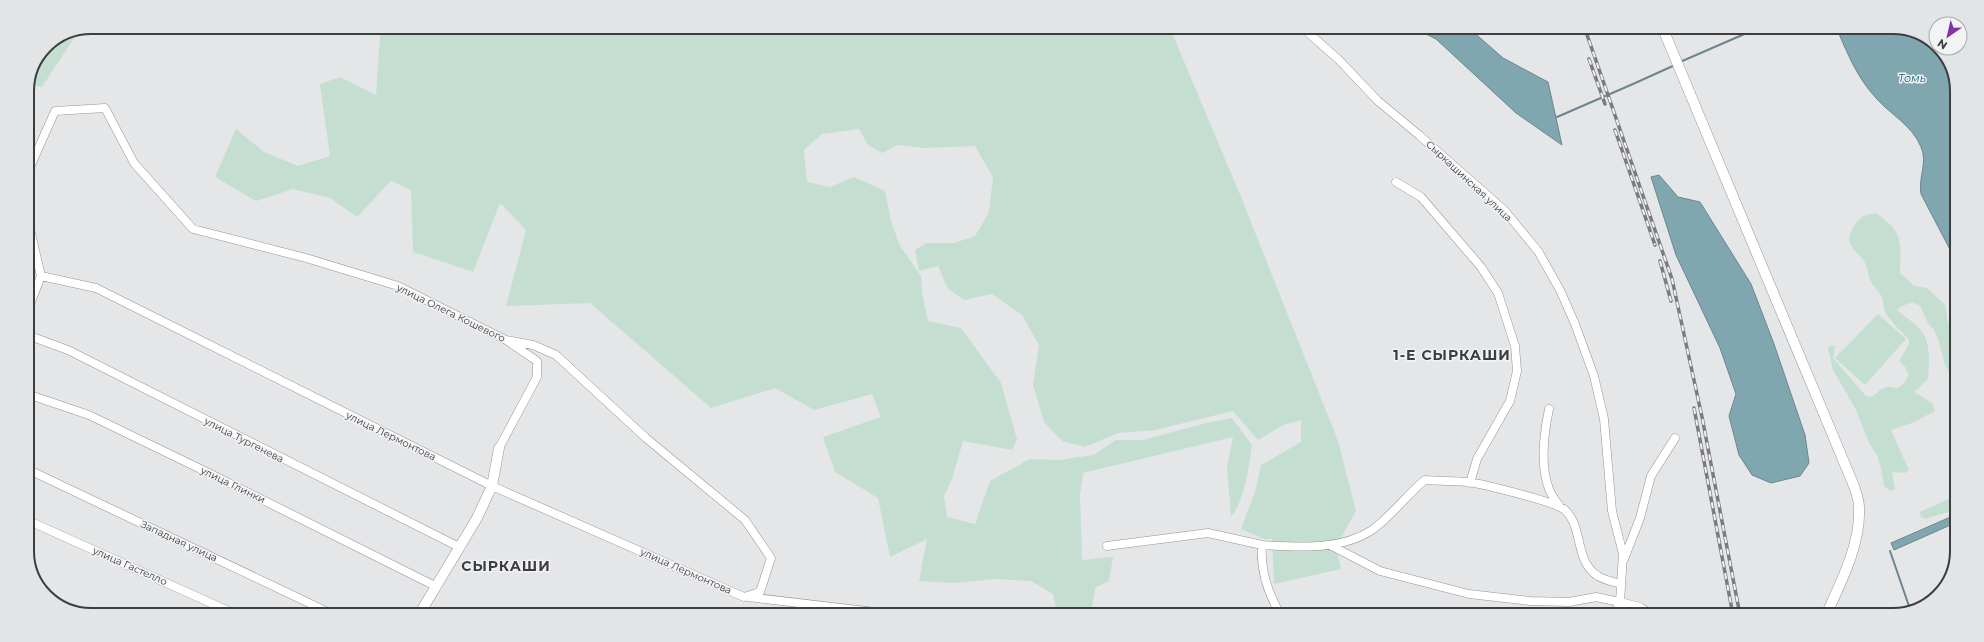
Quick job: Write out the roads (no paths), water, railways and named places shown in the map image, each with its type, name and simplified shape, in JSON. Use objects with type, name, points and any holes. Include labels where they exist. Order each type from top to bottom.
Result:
[{"type":"street","name":"Сыркашинская улица","points":[[1311,34],[1339,60],[1378,101],[1504,210],[1538,251],[1560,290],[1575,324],[1594,376],[1604,419],[1612,511],[1623,554],[1620,602]]},
{"type":"street","points":[[1665,34],[1835,438],[1856,492],[1859,505],[1855,542],[1845,572],[1829,608]]},
{"type":"street","name":"улица Олега Кошевого","points":[[34,158],[55,111],[105,108],[134,163],[193,230],[306,258],[398,286],[506,340],[533,345],[556,355],[646,438],[745,520],[771,558],[760,592]]},
{"type":"street","points":[[1396,182],[1420,198],[1481,267],[1498,293],[1515,346],[1517,371],[1510,401],[1477,459],[1470,482]]},
{"type":"street","points":[[34,248],[40,276],[34,293]]},
{"type":"street","name":"улица Лермонтова","points":[[40,276],[96,288],[492,486],[744,597],[840,608]]},
{"type":"street","name":"улица Тургенева","points":[[34,338],[68,350],[460,547]]},
{"type":"street","points":[[423,608],[477,518],[492,486],[499,448],[537,377],[537,361],[506,340]]},
{"type":"street","name":"улица Глинки","points":[[34,396],[89,415],[435,586]]},
{"type":"street","points":[[1548,409],[1543,434],[1546,475],[1549,490],[1559,506]]},
{"type":"street","points":[[1623,564],[1640,518],[1651,476],[1675,438]]},
{"type":"street","name":"Западная улица","points":[[34,472],[319,608]]},
{"type":"street","points":[[1107,546],[1208,533],[1262,545],[1330,545],[1350,541],[1371,530],[1386,518],[1410,492],[1426,480],[1470,482],[1549,501],[1564,508],[1572,517],[1580,550],[1586,564],[1598,577],[1621,584]]},
{"type":"street","name":"улица Гастелло","points":[[34,523],[222,608]]},
{"type":"street","points":[[1262,545],[1261,561],[1268,588],[1277,608]]},
{"type":"street","points":[[1330,545],[1380,571],[1470,594],[1530,601],[1569,602],[1596,597],[1642,608]]},
{"type":"street","name":"улица Лермонтова","points":[[744,597],[760,592]]},
{"type":"street","points":[[1617,608],[1620,602]]},
{"type":"water","points":[[1426,34],[1476,34],[1503,58],[1548,82],[1562,145],[1516,113],[1436,39]]},
{"type":"water","name":"Томь","points":[[1839,34],[1900,34],[1915,38],[1928,47],[1928,56],[1938,56],[1944,66],[1950,88],[1950,250],[1921,194],[1920,188],[1924,159],[1917,139],[1907,126],[1876,98],[1858,74]]},
{"type":"water","points":[[1659,175],[1678,197],[1700,202],[1751,284],[1774,344],[1805,435],[1809,463],[1800,476],[1771,483],[1752,475],[1739,455],[1729,416],[1736,394],[1720,348],[1676,255],[1651,177]]},
{"type":"water","points":[[1950,517],[1950,525],[1894,550],[1891,543]]},
{"type":"waterway","points":[[1680,62],[1744,34]]},
{"type":"waterway","points":[[1557,117],[1675,65]]},
{"type":"waterway","points":[[1890,551],[1909,606]]},
{"type":"railway","points":[[1587,34],[1672,279],[1702,417],[1739,608]]},
{"type":"railway","points":[[1589,59],[1605,104]]},
{"type":"railway","points":[[1615,130],[1655,245]]},
{"type":"railway","points":[[1660,261],[1671,301]]},
{"type":"railway","points":[[1694,408],[1732,608]]},
{"type":"district","name":"1-Е СЫРКАШИ","points":[[1452,355]]},
{"type":"district","name":"СЫРКАШИ","points":[[506,566]]}]
